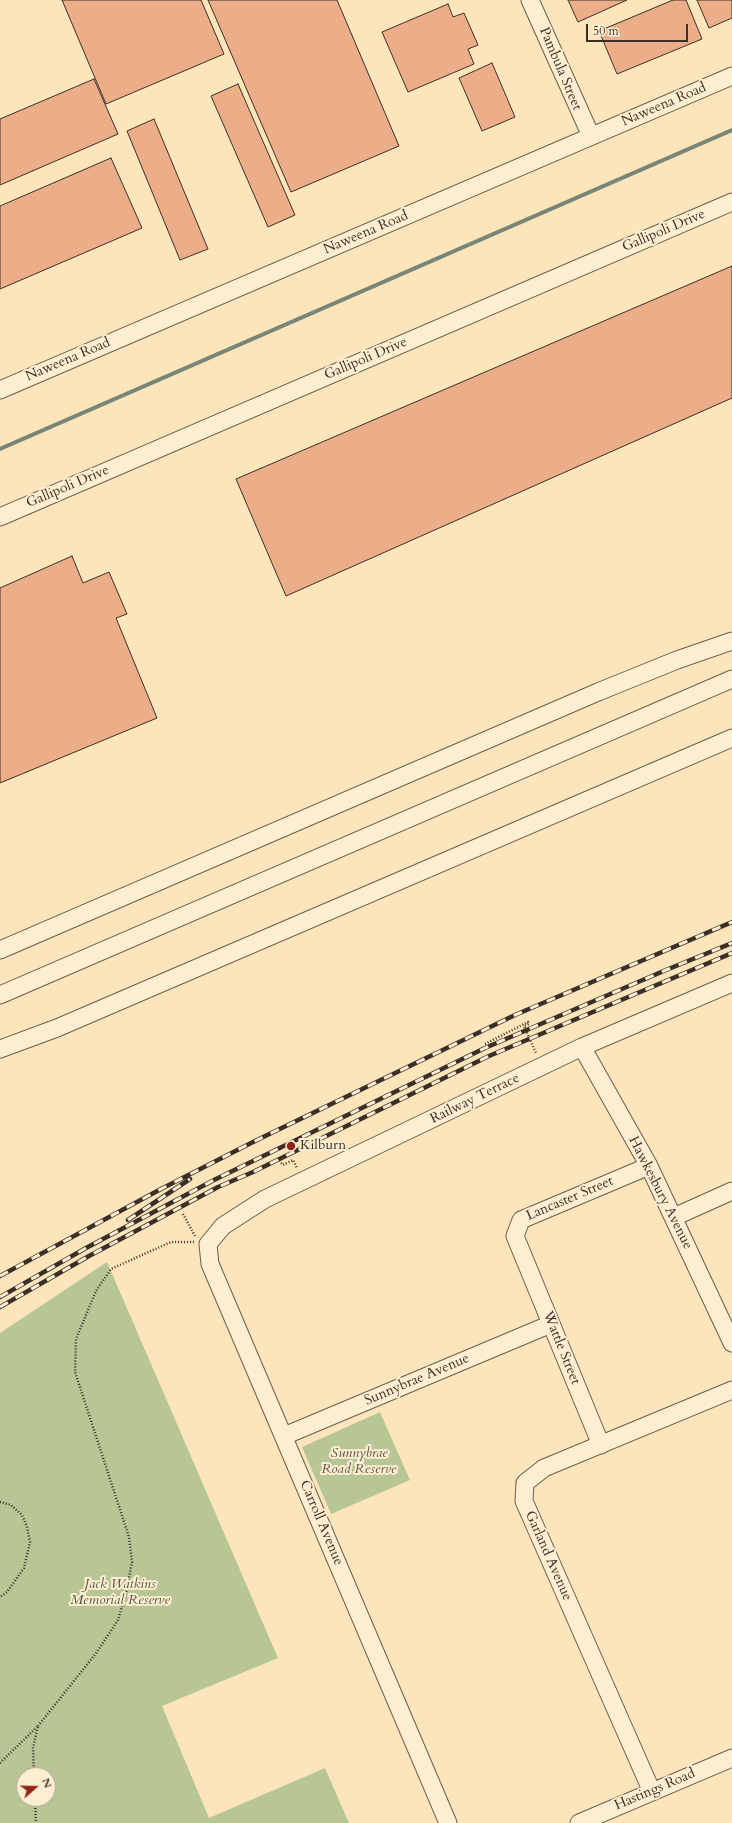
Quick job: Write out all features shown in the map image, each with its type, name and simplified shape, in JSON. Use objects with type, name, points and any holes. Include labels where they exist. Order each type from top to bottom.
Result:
[{"type":"street","name":"Pambula Street","points":[[530,0],[591,136]]},
{"type":"street","name":"Naweena Road","points":[[0,390],[732,76]]},
{"type":"street","name":"Gallipoli Drive","points":[[0,517],[732,202]]},
{"type":"street","points":[[0,950],[598,692],[677,660],[732,641]]},
{"type":"street","points":[[0,995],[732,679]]},
{"type":"street","points":[[0,1049],[56,1028],[732,738]]},
{"type":"street","name":"Railway Terrace","points":[[208,1244],[223,1226],[265,1199],[582,1046],[732,983]]},
{"type":"street","name":"Hawkesbury Avenue","points":[[582,1046],[649,1166],[732,1343]]},
{"type":"street","name":"Lancaster Street","points":[[521,1250],[516,1236],[521,1220],[649,1166]]},
{"type":"street","points":[[674,1217],[732,1191]]},
{"type":"street","name":"Carroll Avenue","points":[[208,1244],[210,1264],[448,1823]]},
{"type":"street","name":"Wattle Street","points":[[521,1250],[601,1444]]},
{"type":"street","name":"Sunnybrae Avenue","points":[[284,1436],[551,1324]]},
{"type":"street","name":"Garland Avenue","points":[[652,1792],[524,1501],[524,1483],[544,1468],[732,1390]]},
{"type":"street","name":"Hastings Road","points":[[579,1823],[732,1758]]},
{"type":"path","points":[[485,1044],[528,1022],[529,1024],[524,1026],[542,1066]]},
{"type":"path","points":[[183,1214],[195,1236],[208,1244]]},
{"type":"path","points":[[0,1763],[38,1726],[98,1652],[118,1620],[126,1593],[132,1562],[129,1537],[75,1372],[76,1339],[96,1291],[111,1269],[171,1242],[183,1242]]},
{"type":"path","points":[[0,1502],[11,1505],[22,1515],[30,1542],[24,1568],[7,1592],[0,1597]]},
{"type":"path","points":[[34,1767],[33,1748],[38,1726]]},
{"type":"path","points":[[35,1807],[36,1823]]},
{"type":"green space","name":"Jack Watkins Memorial Reserve","points":[[107,1262],[278,1658],[162,1706],[209,1818],[325,1768],[349,1823],[0,1823],[0,1333]]},
{"type":"green space","name":"Sunnybrae Road Reserve","points":[[380,1412],[410,1480],[331,1514],[302,1447]]},
{"type":"building","points":[[62,0],[201,0],[224,54],[106,104]]},
{"type":"building","points":[[208,0],[337,0],[399,146],[291,192]]},
{"type":"building","points":[[568,0],[627,0],[578,22]]},
{"type":"building","points":[[673,0],[686,0],[702,39],[617,74],[599,31]]},
{"type":"building","points":[[697,0],[732,0],[732,18],[709,28]]},
{"type":"building","points":[[448,4],[453,17],[464,13],[478,45],[468,49],[474,64],[408,92],[382,32]]},
{"type":"building","points":[[492,63],[515,117],[482,131],[459,78]]},
{"type":"building","points":[[94,79],[118,134],[0,185],[0,119]]},
{"type":"building","points":[[238,84],[295,215],[268,227],[211,96]]},
{"type":"building","points":[[154,119],[208,249],[180,260],[127,131]]},
{"type":"building","points":[[111,158],[142,228],[0,289],[0,206]]},
{"type":"building","points":[[732,266],[732,398],[286,596],[236,479]]},
{"type":"building","points":[[72,556],[83,583],[109,572],[127,614],[116,618],[157,718],[0,783],[0,588]]},
{"type":"waterway","points":[[0,449],[732,130]]},
{"type":"railway","points":[[0,1276],[161,1189],[257,1140],[515,1015],[732,922]]},
{"type":"railway","points":[[0,1297],[86,1248],[214,1180],[485,1048],[732,943]]},
{"type":"railway","points":[[0,1307],[89,1256],[218,1187],[253,1172],[489,1056],[732,953]]},
{"type":"railway","points":[[128,1220],[190,1179]]},
{"type":"place","name":"Kilburn","points":[[291,1146]]}]
